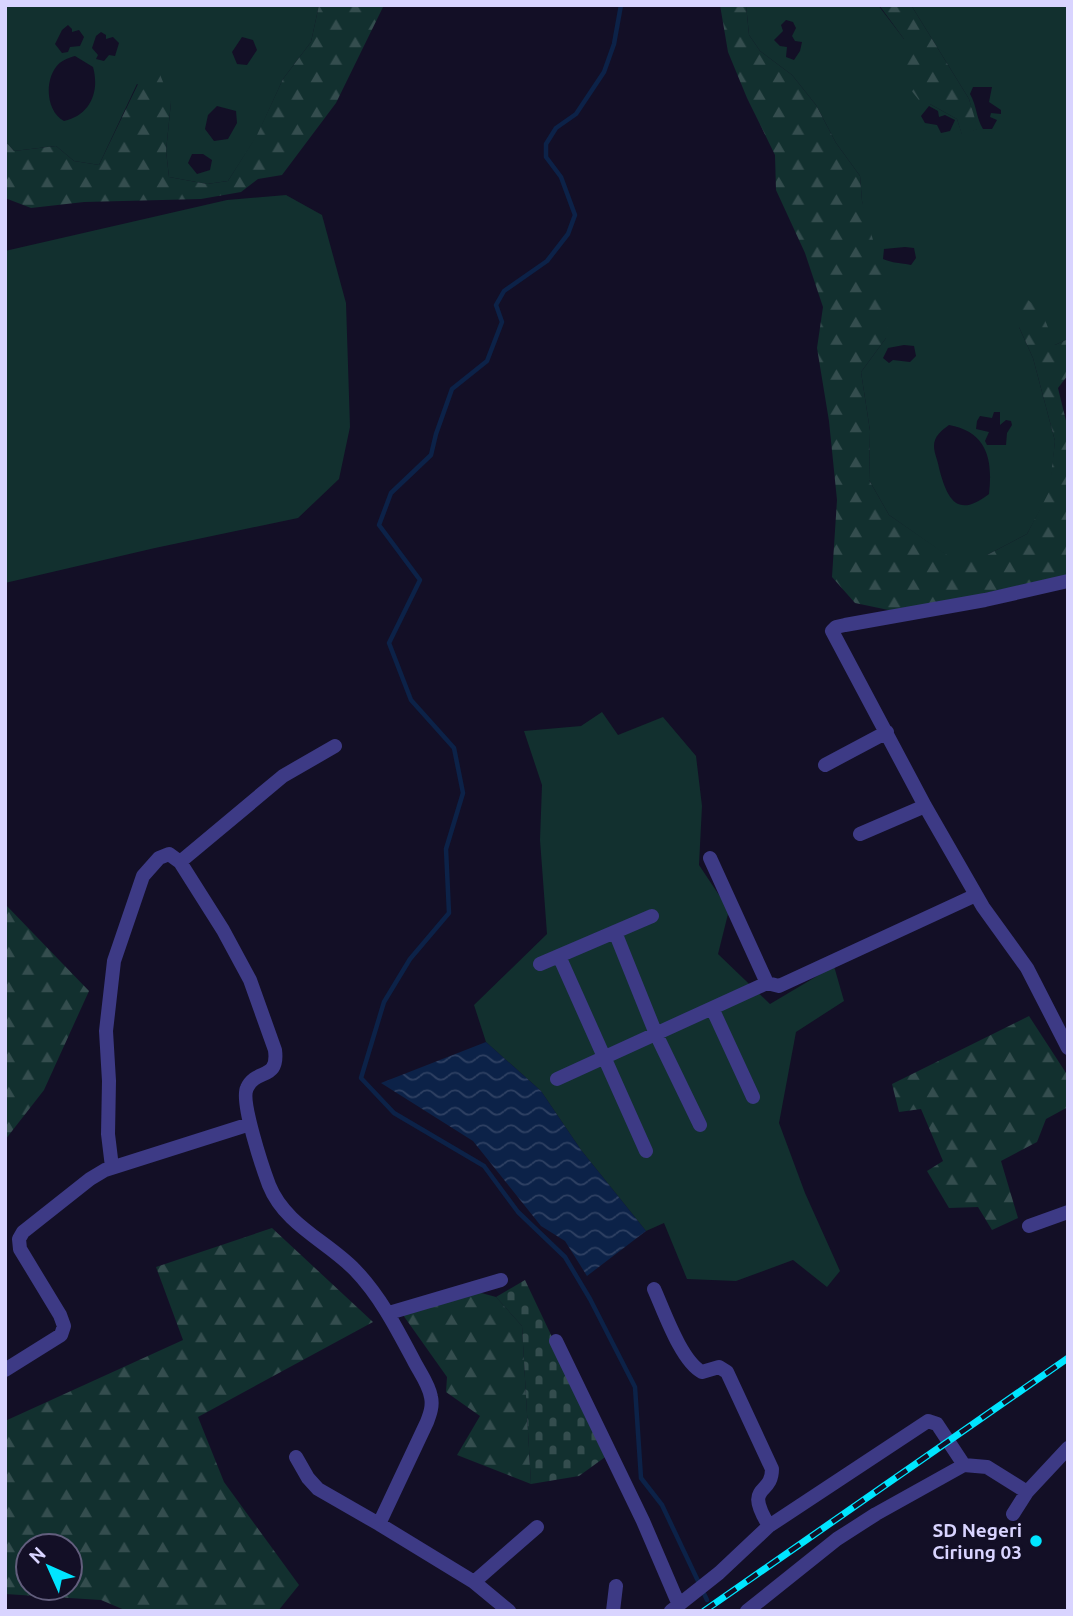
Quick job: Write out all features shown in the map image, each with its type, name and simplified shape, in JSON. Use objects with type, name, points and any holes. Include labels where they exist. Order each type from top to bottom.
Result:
[{"type":"street","points":[[1068,581],[985,600],[833,628],[835,639],[925,806],[976,894],[1027,968],[1068,1048]]},
{"type":"street","points":[[825,765],[887,732]]},
{"type":"street","points":[[180,862],[283,776],[335,747]]},
{"type":"street","points":[[860,834],[925,806]]},
{"type":"street","points":[[113,1167],[108,1133],[106,1031],[114,961],[143,876],[159,858],[169,855],[180,862],[250,979],[275,1050],[276,1061],[273,1069],[251,1082],[245,1092],[250,1124],[270,1187],[286,1212],[355,1271],[389,1313],[432,1400],[427,1422],[379,1524]]},
{"type":"street","points":[[710,858],[767,983]]},
{"type":"street","points":[[557,1079],[767,983],[779,986],[976,894]]},
{"type":"street","points":[[540,964],[652,916]]},
{"type":"street","points":[[615,932],[656,1034],[700,1125]]},
{"type":"street","points":[[559,956],[646,1151]]},
{"type":"street","points":[[712,1008],[753,1097]]},
{"type":"street","points":[[5,1370],[61,1335],[64,1330],[60,1315],[20,1249],[19,1239],[23,1232],[90,1179],[113,1167],[250,1124]]},
{"type":"street","points":[[1029,1226],[1068,1212]]},
{"type":"street","points":[[389,1313],[501,1280]]},
{"type":"street","points":[[654,1289],[683,1350],[695,1368],[702,1372],[719,1367],[727,1372],[772,1469],[771,1479],[757,1498],[759,1508],[769,1525]]},
{"type":"street","points":[[556,1340],[648,1531],[675,1608],[719,1573],[769,1525],[928,1421],[937,1424],[964,1465]]},
{"type":"street","points":[[1013,1514],[1027,1492],[1068,1448]]},
{"type":"street","points":[[296,1457],[318,1489],[474,1582],[509,1611]]},
{"type":"street","points":[[747,1611],[836,1539],[964,1465],[987,1468],[1027,1492]]},
{"type":"street","points":[[474,1582],[537,1527]]},
{"type":"street","points":[[612,1611],[616,1586]]},
{"type":"green space","points":[[5,5],[319,5],[311,42],[283,79],[257,136],[228,181],[207,184],[169,177],[166,151],[171,102],[137,84],[99,165],[74,161],[56,146],[14,151],[5,141]],"holes":[[[68,25],[72,32],[79,30],[84,37],[80,46],[70,47],[68,52],[62,53],[55,44],[62,30]],[[101,32],[106,35],[106,39],[113,37],[119,43],[115,56],[109,55],[104,61],[96,59],[98,55],[92,48],[96,36]],[[242,37],[253,40],[257,50],[247,65],[237,64],[232,52]],[[75,56],[93,67],[95,76],[91,101],[80,114],[64,121],[54,111],[49,97],[52,74],[62,61]],[[217,106],[236,111],[237,123],[228,139],[214,141],[205,129],[208,115]],[[192,154],[203,154],[212,160],[210,170],[197,174],[188,163]]]},
{"type":"green space","points":[[319,5],[384,5],[336,103],[282,175],[258,179],[241,192],[201,199],[84,202],[31,208],[5,198],[5,141],[14,151],[56,146],[74,161],[99,165],[138,84],[159,72],[171,102],[166,151],[169,177],[207,184],[228,181],[257,135],[283,79],[311,42]]},
{"type":"green space","points":[[720,5],[746,5],[749,35],[760,51],[792,75],[816,105],[836,143],[860,176],[862,201],[891,304],[886,338],[861,372],[870,431],[869,480],[889,515],[947,555],[987,555],[1027,534],[1049,492],[1055,441],[1033,358],[1019,327],[1018,307],[1028,300],[1041,310],[1055,345],[1068,339],[1068,375],[1058,388],[1068,429],[1068,575],[898,612],[855,603],[832,577],[837,500],[829,421],[817,348],[823,307],[805,253],[776,190],[775,155],[728,52]]},
{"type":"green space","points":[[746,5],[878,5],[904,39],[930,104],[957,119],[962,134],[977,129],[969,99],[911,5],[1068,5],[1068,339],[1055,345],[1019,327],[1033,358],[1055,441],[1050,492],[1027,534],[987,555],[946,555],[889,515],[869,480],[870,431],[861,372],[886,338],[860,176],[836,143],[816,105],[792,75],[760,51],[749,35]],"holes":[[[786,20],[793,22],[796,28],[792,36],[795,41],[802,42],[794,60],[786,57],[787,47],[780,46],[774,40],[783,31],[781,25]],[[973,87],[992,87],[989,102],[1001,110],[1001,114],[991,113],[990,117],[997,120],[992,129],[983,129],[970,94]],[[929,106],[938,111],[939,117],[945,115],[955,120],[950,131],[941,133],[937,125],[925,123],[921,116]],[[905,247],[914,248],[916,258],[911,265],[883,259],[884,249]],[[914,346],[916,356],[910,362],[893,360],[889,363],[883,358],[888,348]],[[994,412],[1000,412],[1000,425],[1006,420],[1011,421],[1006,445],[987,445],[985,441],[989,432],[976,429],[980,416],[992,418]],[[949,425],[962,429],[972,434],[985,449],[990,469],[989,494],[969,505],[961,505],[950,496],[939,468],[934,442]]]},
{"type":"green space","points":[[879,5],[911,5],[969,99],[978,129],[962,135],[957,119],[930,104],[922,104],[895,70],[904,39]]},
{"type":"green space","points":[[286,195],[322,215],[346,303],[350,427],[339,479],[298,518],[5,583],[5,251],[227,200]]},
{"type":"green space","points":[[602,712],[618,735],[663,717],[696,756],[702,806],[699,865],[729,910],[718,954],[770,1004],[834,966],[844,1001],[796,1032],[779,1123],[805,1193],[840,1271],[827,1287],[793,1260],[736,1281],[687,1279],[664,1223],[646,1231],[581,1150],[541,1091],[486,1042],[474,1005],[547,934],[540,840],[542,785],[524,731],[581,726]]},
{"type":"green space","points":[[5,904],[89,991],[44,1090],[5,1140]]},
{"type":"green space","points":[[1029,1016],[1068,1076],[1068,1107],[1046,1119],[1037,1142],[1001,1161],[1018,1218],[992,1230],[978,1207],[949,1208],[927,1171],[943,1161],[921,1109],[899,1112],[892,1084]]},
{"type":"green space","points":[[272,1228],[373,1322],[198,1417],[224,1482],[299,1585],[278,1611],[127,1611],[101,1600],[84,1599],[84,1532],[14,1532],[14,1595],[5,1594],[5,1421],[183,1340],[156,1267]]},
{"type":"green space","points":[[525,1280],[608,1455],[579,1476],[531,1484],[522,1326],[496,1297]]},
{"type":"green space","points":[[474,1291],[496,1297],[522,1326],[531,1484],[457,1455],[480,1416],[446,1392],[447,1377],[403,1315]]},
{"type":"water","points":[[486,1042],[541,1091],[581,1150],[646,1231],[587,1276],[565,1241],[541,1226],[473,1141],[381,1083]]},
{"type":"waterway","points":[[621,5],[614,44],[604,72],[576,114],[556,128],[546,144],[546,157],[561,177],[575,215],[568,234],[547,261],[504,291],[496,305],[502,322],[487,361],[452,389],[431,455],[391,493],[379,525],[420,580],[389,643],[411,700],[454,748],[463,793],[446,849],[449,913],[410,959],[384,1002],[361,1078],[394,1113],[484,1166],[518,1212],[565,1257],[635,1387],[641,1478],[662,1505],[707,1600]]},
{"type":"railway","points":[[704,1611],[1068,1358]]},
{"type":"place","name":"SD Negeri Ciriung 03","points":[[1036,1541]]}]
